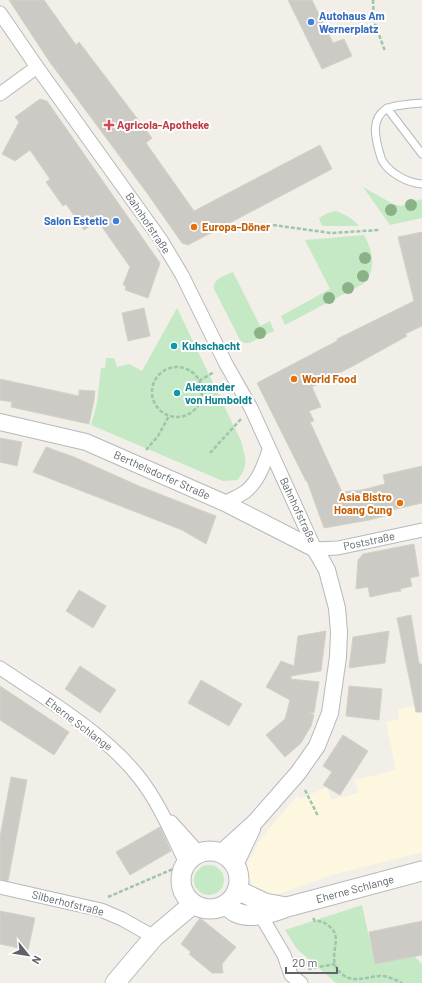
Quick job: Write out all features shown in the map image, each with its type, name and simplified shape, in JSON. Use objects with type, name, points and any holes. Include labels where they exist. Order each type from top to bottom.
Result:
[{"type":"main road","points":[[214,851],[228,859],[239,877],[237,890],[232,898],[225,905],[218,908],[201,908],[193,904],[186,897],[182,888],[182,871],[193,858],[214,851]]},
{"type":"main road","name":"Eherne Schlange","points":[[225,905],[236,912],[249,916],[274,913],[309,901],[422,871]]},
{"type":"main road","points":[[154,937],[182,888]]},
{"type":"main road","name":"Eherne Schlange","points":[[237,890],[265,903],[288,907]]},
{"type":"main road","points":[[115,983],[154,937],[193,904]]},
{"type":"street","name":"Bahnhofstraße","points":[[0,13],[161,240],[182,275],[226,364],[251,408],[315,549]]},
{"type":"street","points":[[0,94],[37,67]]},
{"type":"street","name":"Berthelsdorfer Straße","points":[[0,422],[86,442],[225,503],[315,549]]},
{"type":"street","points":[[225,503],[246,492],[257,479],[263,468],[269,450]]},
{"type":"street","name":"Poststraße","points":[[315,549],[338,548],[422,530]]},
{"type":"street","points":[[228,859],[255,822],[298,773],[317,746],[330,713],[338,657],[339,632],[337,608],[328,570],[315,549]]},
{"type":"street","name":"Eherne Schlange","points":[[0,668],[112,747],[138,776],[193,858]]},
{"type":"street","name":"Silberhofstraße","points":[[0,888],[101,910],[122,919],[154,937]]},
{"type":"street","points":[[260,914],[296,979]]},
{"type":"lane","points":[[422,103],[388,108],[380,114],[374,129],[375,138],[383,162],[395,174],[406,180],[422,184]]},
{"type":"lane","points":[[388,108],[422,154]]},
{"type":"path","points":[[373,0],[374,21],[385,51]]},
{"type":"path","points":[[273,225],[331,233],[379,230]]},
{"type":"path","points":[[178,368],[188,370],[196,377],[201,386],[200,401],[194,410],[186,416],[169,416],[161,412],[155,404],[152,394],[154,383],[159,375],[168,369],[178,368]]},
{"type":"path","points":[[210,453],[251,408]]},
{"type":"path","points":[[149,446],[158,436],[169,416]]},
{"type":"path","points":[[298,773],[318,816]]},
{"type":"path","points":[[101,910],[105,898],[193,858]]},
{"type":"path","points":[[309,901],[315,921],[321,921],[334,931],[337,938],[334,947],[335,964],[337,970],[346,978],[353,981],[379,976],[390,978],[402,983]]},
{"type":"path","points":[[296,979],[308,969],[335,964]]},
{"type":"shaded area","points":[[422,686],[422,852],[332,875],[273,896],[263,894],[255,888],[251,883],[248,874],[247,863],[263,836],[297,796],[300,799],[327,787],[331,800],[358,793],[355,780],[396,770],[386,722],[399,719],[398,710],[415,705],[411,688]]},
{"type":"green space","points":[[363,187],[393,204],[401,206],[422,199],[422,218],[390,225]]},
{"type":"green space","points":[[336,211],[349,217],[359,226],[322,226],[319,218]]},
{"type":"green space","points":[[364,235],[370,247],[372,267],[363,284],[285,325],[281,316],[330,289],[305,240]]},
{"type":"green space","points":[[233,272],[260,326],[270,321],[274,331],[249,343],[244,343],[240,340],[214,289],[215,282],[217,280]]},
{"type":"green space","points":[[177,308],[241,441],[245,457],[245,466],[237,480],[223,481],[91,425],[97,403],[101,368],[105,368],[106,358],[114,358],[117,367],[129,364],[142,371]]},
{"type":"green space","points":[[209,865],[220,869],[224,880],[220,891],[209,895],[198,891],[194,880],[198,869]]},
{"type":"green space","points":[[362,905],[375,964],[414,956],[422,964],[422,983],[336,983],[297,949],[285,930]]},
{"type":"building","points":[[9,0],[44,0],[76,45],[79,42],[152,138],[146,143],[194,211],[320,145],[332,169],[188,245],[182,243],[147,193],[49,61]]},
{"type":"building","name":"Autohaus Am Wernerplatz","points":[[288,0],[312,0],[333,43],[344,39],[352,56],[322,69]]},
{"type":"building","points":[[40,99],[47,101],[160,263],[148,298],[125,290],[126,286],[123,285],[130,267],[98,221],[84,230],[66,204],[63,206],[46,182],[50,179],[30,150],[15,161],[2,154],[19,122],[15,117]]},
{"type":"building","points":[[422,232],[422,326],[405,334],[407,336],[353,366],[312,387],[321,407],[309,411],[314,421],[310,422],[342,492],[362,490],[385,484],[383,475],[422,466],[422,503],[392,510],[393,514],[324,528],[307,481],[257,383],[337,341],[337,339],[414,301],[398,237]]},
{"type":"building","points":[[144,308],[150,336],[128,341],[122,313]]},
{"type":"building","points":[[0,379],[79,396],[79,390],[95,391],[89,424],[11,407],[12,402],[0,400]]},
{"type":"building","points":[[0,438],[22,442],[17,466],[0,462]]},
{"type":"building","points":[[46,447],[74,457],[139,486],[216,516],[206,544],[182,530],[33,472]]},
{"type":"building","points":[[414,544],[419,576],[410,578],[412,586],[400,589],[401,591],[370,597],[368,587],[356,589],[358,560],[363,554]]},
{"type":"building","points":[[79,590],[106,606],[93,628],[66,611]]},
{"type":"building","points":[[411,615],[419,663],[422,665],[422,712],[416,712],[397,618]]},
{"type":"building","points":[[326,631],[321,671],[291,676],[291,679],[319,682],[314,713],[309,712],[314,715],[311,726],[301,743],[285,757],[266,735],[285,719],[290,700],[266,687],[281,661],[294,666],[298,636]]},
{"type":"building","points":[[389,631],[385,663],[349,668],[353,637]]},
{"type":"building","points":[[80,666],[116,690],[100,713],[65,689]]},
{"type":"building","points":[[201,680],[242,704],[229,726],[188,703]]},
{"type":"building","points":[[0,686],[69,732],[54,755],[0,720]]},
{"type":"building","points":[[349,686],[382,689],[379,720],[346,716]]},
{"type":"building","points":[[343,735],[368,751],[340,795],[323,785],[332,772],[323,766]]},
{"type":"building","points":[[11,777],[27,780],[8,881],[0,879],[0,837]]},
{"type":"building","points":[[160,827],[171,851],[130,875],[116,852]]},
{"type":"building","points":[[0,911],[35,918],[28,950],[0,944]]},
{"type":"building","points":[[200,918],[236,947],[222,964],[223,973],[212,973],[189,954],[191,952],[181,944]]},
{"type":"building","points":[[422,921],[422,955],[375,964],[369,932]]},
{"type":"place","name":"Autohaus Am Wernerplatz","points":[[311,22]]},
{"type":"place","name":"Agricola-Apotheke","points":[[109,125]]},
{"type":"place","name":"Salon Estetic","points":[[116,221]]},
{"type":"place","name":"Europa-Döner","points":[[194,227]]},
{"type":"place","name":"Kuhschacht","points":[[174,346]]},
{"type":"place","name":"World Food","points":[[294,379]]},
{"type":"place","name":"Alexander von Humboldt","points":[[177,393]]},
{"type":"place","name":"Asia Bistro Hoang Cung","points":[[400,503]]}]
